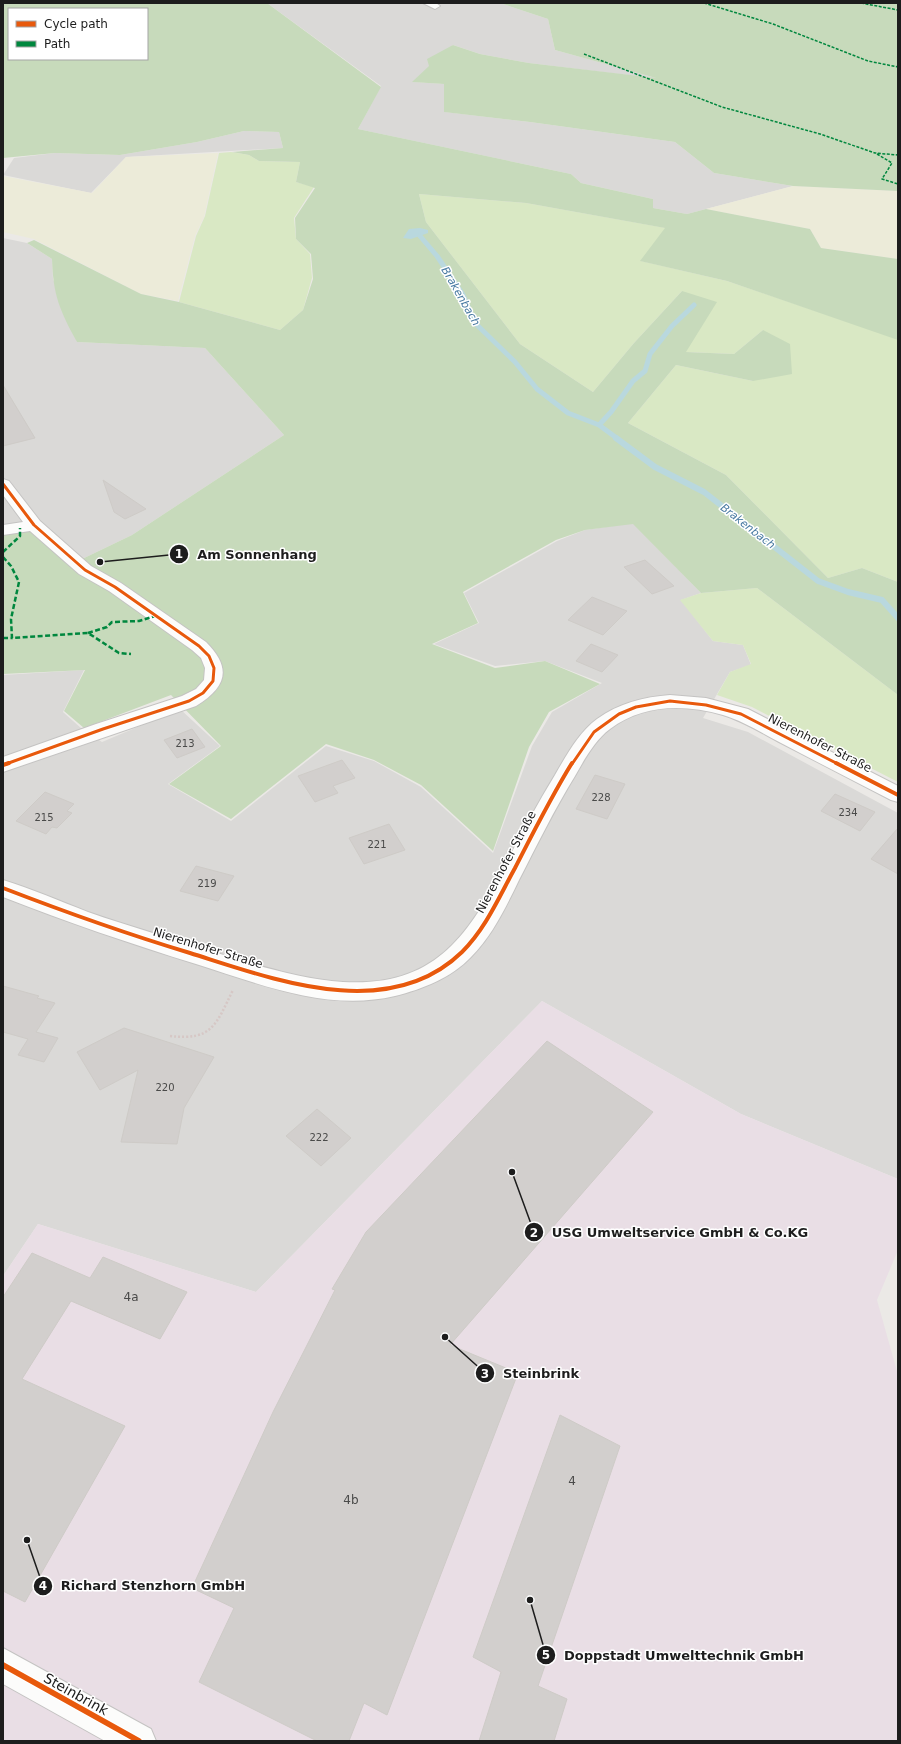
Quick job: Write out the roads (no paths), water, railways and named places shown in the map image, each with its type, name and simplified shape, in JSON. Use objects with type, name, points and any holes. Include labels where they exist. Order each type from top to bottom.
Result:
[{"type":"street","points":[[3,484],[34,525],[85,570],[115,587],[199,646],[209,656],[214,668],[213,681],[203,693],[189,701],[103,729],[3,765]]},
{"type":"street","points":[[3,530],[34,525]]},
{"type":"street","name":"Nierenhofer Straße","points":[[3,888],[104,926],[244,970],[311,987],[370,991],[414,981],[454,959],[477,934],[495,908],[557,787],[594,732],[605,722],[621,713],[642,705],[663,701],[683,701],[722,708],[741,714],[898,795]]},
{"type":"street","name":"Steinbrink","points":[[3,1665],[139,1741]]},
{"type":"water","points":[[420,228],[428,230],[428,233],[411,239],[403,238],[409,229]]},
{"type":"waterway","name":"Brakenbach","points":[[420,236],[437,256],[463,295],[475,323],[515,362],[537,389],[568,413],[599,425]]},
{"type":"waterway","name":"Brakenbach","points":[[599,425],[611,412],[633,381],[645,371],[650,354],[672,326],[694,305]]},
{"type":"waterway","name":"Brakenbach","points":[[599,425],[618,439]]},
{"type":"waterway","name":"Brakenbach","points":[[616,438],[655,467],[704,492],[818,581],[848,592],[882,600],[898,618]]},
{"type":"place","name":"Am Sonnenhang","points":[[100,562]]},
{"type":"place","name":"USG Umweltservice GmbH & Co.KG","points":[[512,1172]]},
{"type":"place","name":"Steinbrink","points":[[445,1337]]},
{"type":"place","name":"Richard Stenzhorn GmbH","points":[[27,1540]]},
{"type":"place","name":"Doppstadt Umwelttechnik GmbH","points":[[530,1600]]}]
